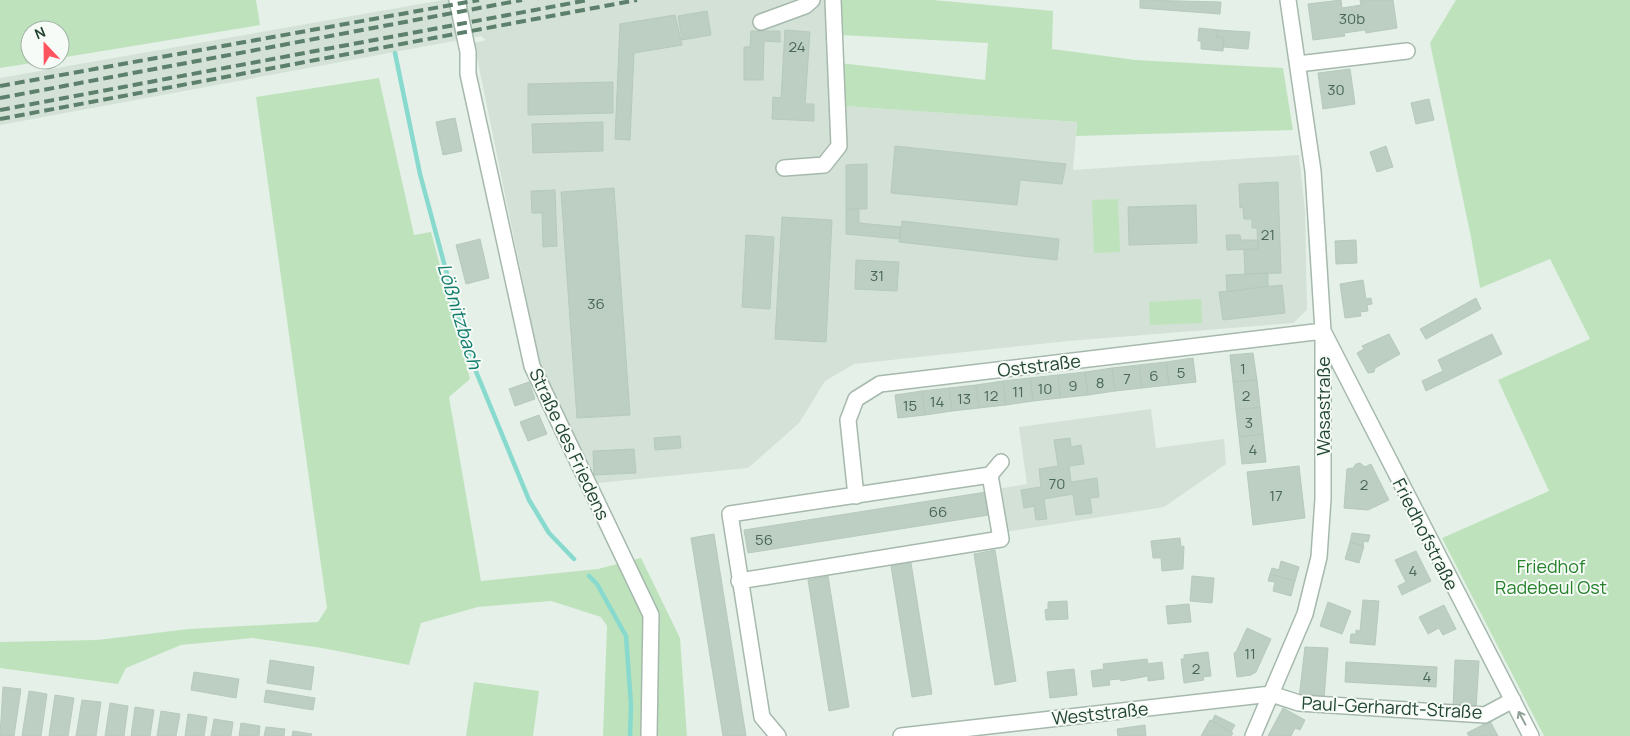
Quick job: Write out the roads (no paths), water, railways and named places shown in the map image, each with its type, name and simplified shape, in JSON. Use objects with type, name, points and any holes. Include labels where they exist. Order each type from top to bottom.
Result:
[{"type":"street","name":"Straße des Friedens","points":[[457,0],[468,52],[468,74],[532,366],[651,616],[649,736]]},
{"type":"street","points":[[761,22],[805,6],[812,0]]},
{"type":"street","points":[[784,168],[824,165],[839,146],[833,0]]},
{"type":"street","name":"Wasastraße","points":[[1253,736],[1305,614],[1319,557],[1323,499],[1323,332],[1313,171],[1288,0]]},
{"type":"street","points":[[1298,64],[1407,51]]},
{"type":"street","name":"Oststraße","points":[[856,496],[848,420],[856,399],[880,384],[1323,332]]},
{"type":"street","name":"Friedhofstraße","points":[[1323,332],[1531,736]]},
{"type":"street","points":[[778,736],[762,717],[739,581],[730,514],[990,475],[1001,462]]},
{"type":"street","points":[[739,581],[1001,539],[990,475]]},
{"type":"street","name":"Paul-Gerhardt-Straße","points":[[1271,694],[1299,704],[1485,715],[1512,700]]},
{"type":"street","name":"Weststraße","points":[[900,736],[1271,694]]},
{"type":"waterway","name":"Lößnitzbach","points":[[395,53],[420,174],[468,352],[529,500],[549,533],[574,559]]},
{"type":"waterway","name":"Lößnitzbach","points":[[589,576],[597,584],[626,636],[631,705],[630,736]]},
{"type":"railway","points":[[0,86],[479,0]]},
{"type":"railway","points":[[0,98],[522,0]]},
{"type":"railway","points":[[0,110],[588,0]]},
{"type":"railway","points":[[0,119],[637,0]]},
{"type":"park label","name":"Friedhof Radebeul Ost","points":[[1551,576]]}]
